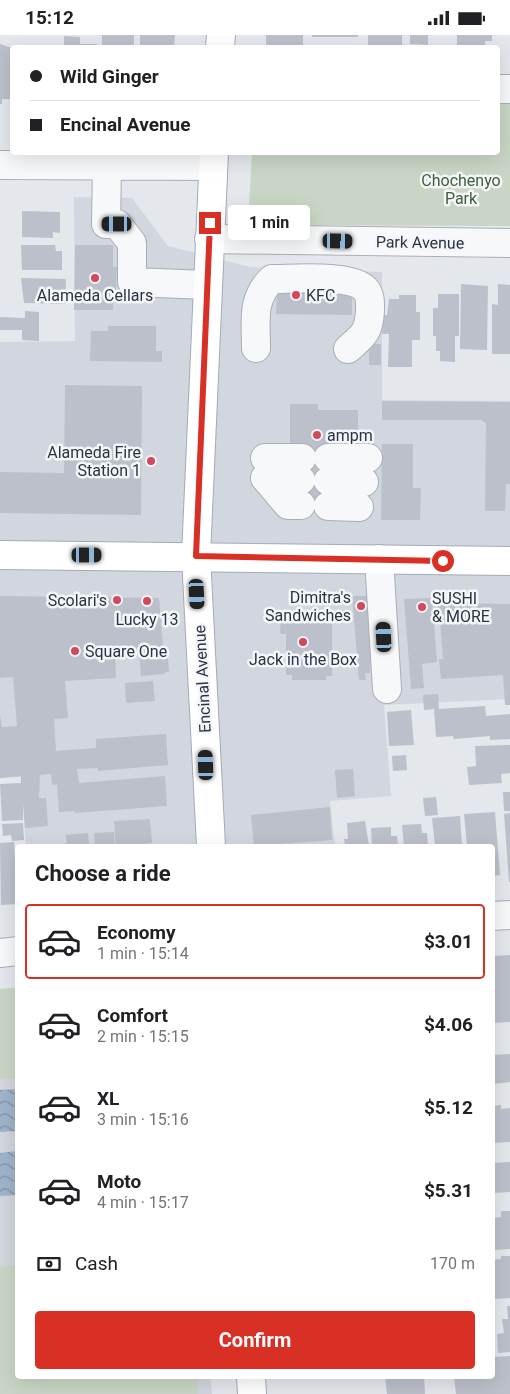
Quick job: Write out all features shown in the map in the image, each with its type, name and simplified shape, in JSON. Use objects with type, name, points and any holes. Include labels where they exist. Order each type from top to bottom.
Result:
[{"type":"main road","name":"Encinal Avenue","points":[[211,844],[196,556],[214,159]]},
{"type":"main road","points":[[0,555],[510,561]]},
{"type":"main road","points":[[250,1379],[252,1394]]},
{"type":"street","points":[[0,165],[214,159]]},
{"type":"street","points":[[122,161],[106,224],[117,224],[132,243],[132,282],[207,285]]},
{"type":"street","name":"Park Avenue","points":[[209,239],[510,243]]},
{"type":"street","points":[[256,348],[256,300],[261,289],[272,279],[349,280],[365,289],[370,297],[365,335],[348,349]]},
{"type":"street","points":[[265,459],[301,481]]},
{"type":"street","points":[[328,482],[363,482],[328,482]]},
{"type":"street","points":[[379,559],[386,689]]},
{"type":"street","points":[[495,916],[510,915]]},
{"type":"street","points":[[0,953],[15,951]]},
{"type":"shaded area","points":[[74,197],[132,198],[168,246],[250,267],[382,272],[382,400],[510,401],[510,699],[384,705],[391,796],[330,801],[335,844],[26,844],[21,777],[0,778],[0,342],[75,341]]},
{"type":"shaded area","points":[[15,988],[15,1379],[210,1379],[212,1394],[0,1394],[0,989]]},
{"type":"green space","name":"Chochenyo Park","points":[[500,104],[510,104],[510,226],[248,225],[252,155],[500,155]]},
{"type":"green space","points":[[15,988],[15,1078],[0,1079],[0,989]]},
{"type":"green space","points":[[15,1265],[15,1379],[197,1379],[198,1394],[0,1394],[0,1267]]},
{"type":"water","points":[[15,1089],[15,1131],[0,1132],[0,1090]]},
{"type":"water","points":[[15,1151],[15,1195],[0,1196],[0,1153]]},
{"type":"building","points":[[102,35],[134,35],[134,45],[102,45]]},
{"type":"building","points":[[140,35],[175,35],[174,45],[140,45]]},
{"type":"building","points":[[266,35],[303,35],[303,45],[266,45]]},
{"type":"building","points":[[312,35],[358,35],[358,37],[312,37]]},
{"type":"building","points":[[368,35],[402,35],[402,45],[368,45]]},
{"type":"building","points":[[410,35],[428,35],[428,45],[410,44]]},
{"type":"building","points":[[457,35],[492,35],[492,41],[485,41],[485,45],[457,45]]},
{"type":"building","points":[[64,36],[80,37],[80,44],[97,44],[97,45],[64,45]]},
{"type":"building","points":[[0,44],[10,47],[10,99],[2,99],[2,104],[0,104]]},
{"type":"building","points":[[22,211],[60,212],[60,233],[53,232],[53,238],[22,237]]},
{"type":"building","points":[[21,245],[55,245],[56,251],[62,251],[62,270],[22,270]]},
{"type":"building","name":"Alameda Cellars","points":[[75,245],[113,245],[113,267],[117,267],[116,290],[113,290],[113,310],[74,310]]},
{"type":"building","points":[[21,278],[66,279],[65,304],[24,303]]},
{"type":"building","points":[[461,284],[488,286],[487,350],[460,349]]},
{"type":"building","points":[[498,284],[510,285],[510,354],[492,354],[492,304],[498,305]]},
{"type":"building","points":[[277,287],[352,288],[352,315],[276,314]]},
{"type":"building","points":[[438,294],[459,294],[459,336],[455,336],[455,362],[440,361],[440,351],[436,351],[436,336],[433,336],[433,308],[438,308]]},
{"type":"building","points":[[399,295],[416,295],[416,312],[420,312],[420,340],[412,340],[412,367],[388,367],[389,334],[382,334],[383,315],[387,315],[389,299],[399,299]]},
{"type":"building","points":[[25,311],[39,312],[39,341],[22,340],[22,330],[0,330],[0,317],[25,318]]},
{"type":"building","points":[[108,326],[156,326],[156,351],[162,351],[162,362],[90,361],[91,331],[108,331]]},
{"type":"building","points":[[369,344],[381,344],[381,365],[369,365]]},
{"type":"building","points":[[65,385],[142,386],[141,515],[0,513],[0,472],[64,473]]},
{"type":"building","points":[[382,401],[510,402],[510,484],[506,484],[505,511],[485,511],[486,422],[483,422],[483,420],[382,420]]},
{"type":"building","points":[[290,404],[318,404],[318,410],[358,410],[358,450],[328,509],[301,508],[290,448]]},
{"type":"building","points":[[382,444],[413,444],[413,488],[421,488],[420,520],[381,520]]},
{"type":"building","points":[[0,596],[159,598],[164,658],[168,658],[169,672],[141,676],[139,651],[115,653],[116,678],[65,681],[68,718],[54,719],[56,751],[96,748],[96,739],[166,734],[168,765],[98,771],[98,768],[77,769],[79,783],[165,776],[167,806],[75,813],[75,811],[59,812],[57,784],[52,785],[51,774],[40,775],[39,798],[46,798],[48,826],[25,828],[23,802],[23,820],[2,821],[0,784],[21,783],[21,776],[0,778],[0,715],[2,727],[17,726],[13,677],[0,678]]},
{"type":"building","points":[[352,596],[369,596],[374,637],[370,638],[372,660],[370,660],[370,673],[365,673],[366,680],[359,680]]},
{"type":"building","points":[[432,598],[437,662],[422,664],[424,688],[411,689],[404,599]]},
{"type":"building","points":[[435,603],[510,604],[510,705],[505,705],[503,675],[441,679],[439,659],[443,659],[440,620],[436,620]]},
{"type":"building","points":[[281,615],[314,615],[313,621],[332,621],[332,676],[326,676],[326,680],[292,680],[292,675],[286,675],[286,634],[280,634]]},
{"type":"building","points":[[153,681],[155,701],[126,703],[125,683]]},
{"type":"building","points":[[438,694],[439,709],[485,706],[486,716],[510,714],[510,739],[490,740],[490,736],[454,739],[453,736],[436,737],[434,709],[424,710],[423,695]]},
{"type":"building","points":[[411,710],[414,745],[389,746],[387,712]]},
{"type":"building","points":[[510,745],[510,773],[501,774],[502,783],[469,785],[467,767],[476,766],[475,746]]},
{"type":"building","points":[[406,755],[407,770],[393,771],[392,756]]},
{"type":"building","points":[[353,769],[355,796],[337,798],[335,770]]},
{"type":"building","points":[[503,792],[510,792],[510,811],[504,811]]},
{"type":"building","points":[[436,797],[438,815],[425,816],[423,798]]},
{"type":"building","points":[[330,807],[332,840],[254,844],[251,815]]},
{"type":"building","points":[[495,812],[500,875],[495,876],[495,844],[467,844],[464,814]]},
{"type":"building","points":[[510,813],[510,882],[509,882],[504,814]]},
{"type":"building","points":[[460,816],[462,844],[435,844],[432,818]]},
{"type":"building","points":[[150,819],[152,843],[116,844],[114,821]]},
{"type":"building","points":[[365,821],[369,844],[345,844],[344,839],[348,839],[347,823]]},
{"type":"building","points":[[23,823],[24,840],[12,841],[11,835],[3,836],[2,824]]},
{"type":"building","points":[[421,824],[422,833],[427,833],[428,844],[404,844],[402,825]]},
{"type":"building","points":[[391,827],[391,836],[397,836],[398,844],[372,844],[371,828]]},
{"type":"building","points":[[114,832],[115,844],[95,844],[94,833]]},
{"type":"building","points":[[88,833],[89,844],[67,844],[66,835]]},
{"type":"building","points":[[14,842],[15,904],[1,905],[0,843]]},
{"type":"building","points":[[510,955],[510,1022],[495,1023],[495,956]]},
{"type":"building","points":[[510,1054],[510,1082],[495,1084],[495,1055]]},
{"type":"building","points":[[501,1105],[501,1109],[510,1108],[510,1142],[495,1143],[495,1106]]},
{"type":"building","points":[[510,1162],[510,1192],[495,1193],[495,1163]]},
{"type":"building","points":[[501,1211],[510,1211],[510,1249],[495,1250],[495,1218],[501,1217]]},
{"type":"building","points":[[501,1256],[510,1256],[510,1298],[495,1299],[495,1260],[501,1259]]},
{"type":"building","points":[[507,1306],[510,1306],[510,1352],[498,1353],[497,1334],[504,1333],[502,1319],[508,1319]]},
{"type":"building","points":[[510,1356],[510,1394],[456,1394],[454,1379],[495,1379],[495,1357]]},
{"type":"building","points":[[385,1379],[424,1379],[425,1394],[387,1394]]},
{"type":"place","name":"Alameda Cellars","points":[[95,278]]},
{"type":"place","name":"KFC","points":[[296,295]]},
{"type":"place","name":"ampm","points":[[317,435]]},
{"type":"place","name":"Alameda Fire Station 1","points":[[151,461]]},
{"type":"place","name":"Scolari's","points":[[117,600]]},
{"type":"place","name":"Lucky 13","points":[[147,601]]},
{"type":"place","name":"Dimitra's Sandwiches","points":[[361,606]]},
{"type":"place","name":"SUSHI & MORE","points":[[422,607]]},
{"type":"place","name":"Jack in the Box","points":[[303,642]]},
{"type":"place","name":"Square One","points":[[75,651]]},
{"type":"route","points":[[210,223],[196,556],[443,561]]}]
